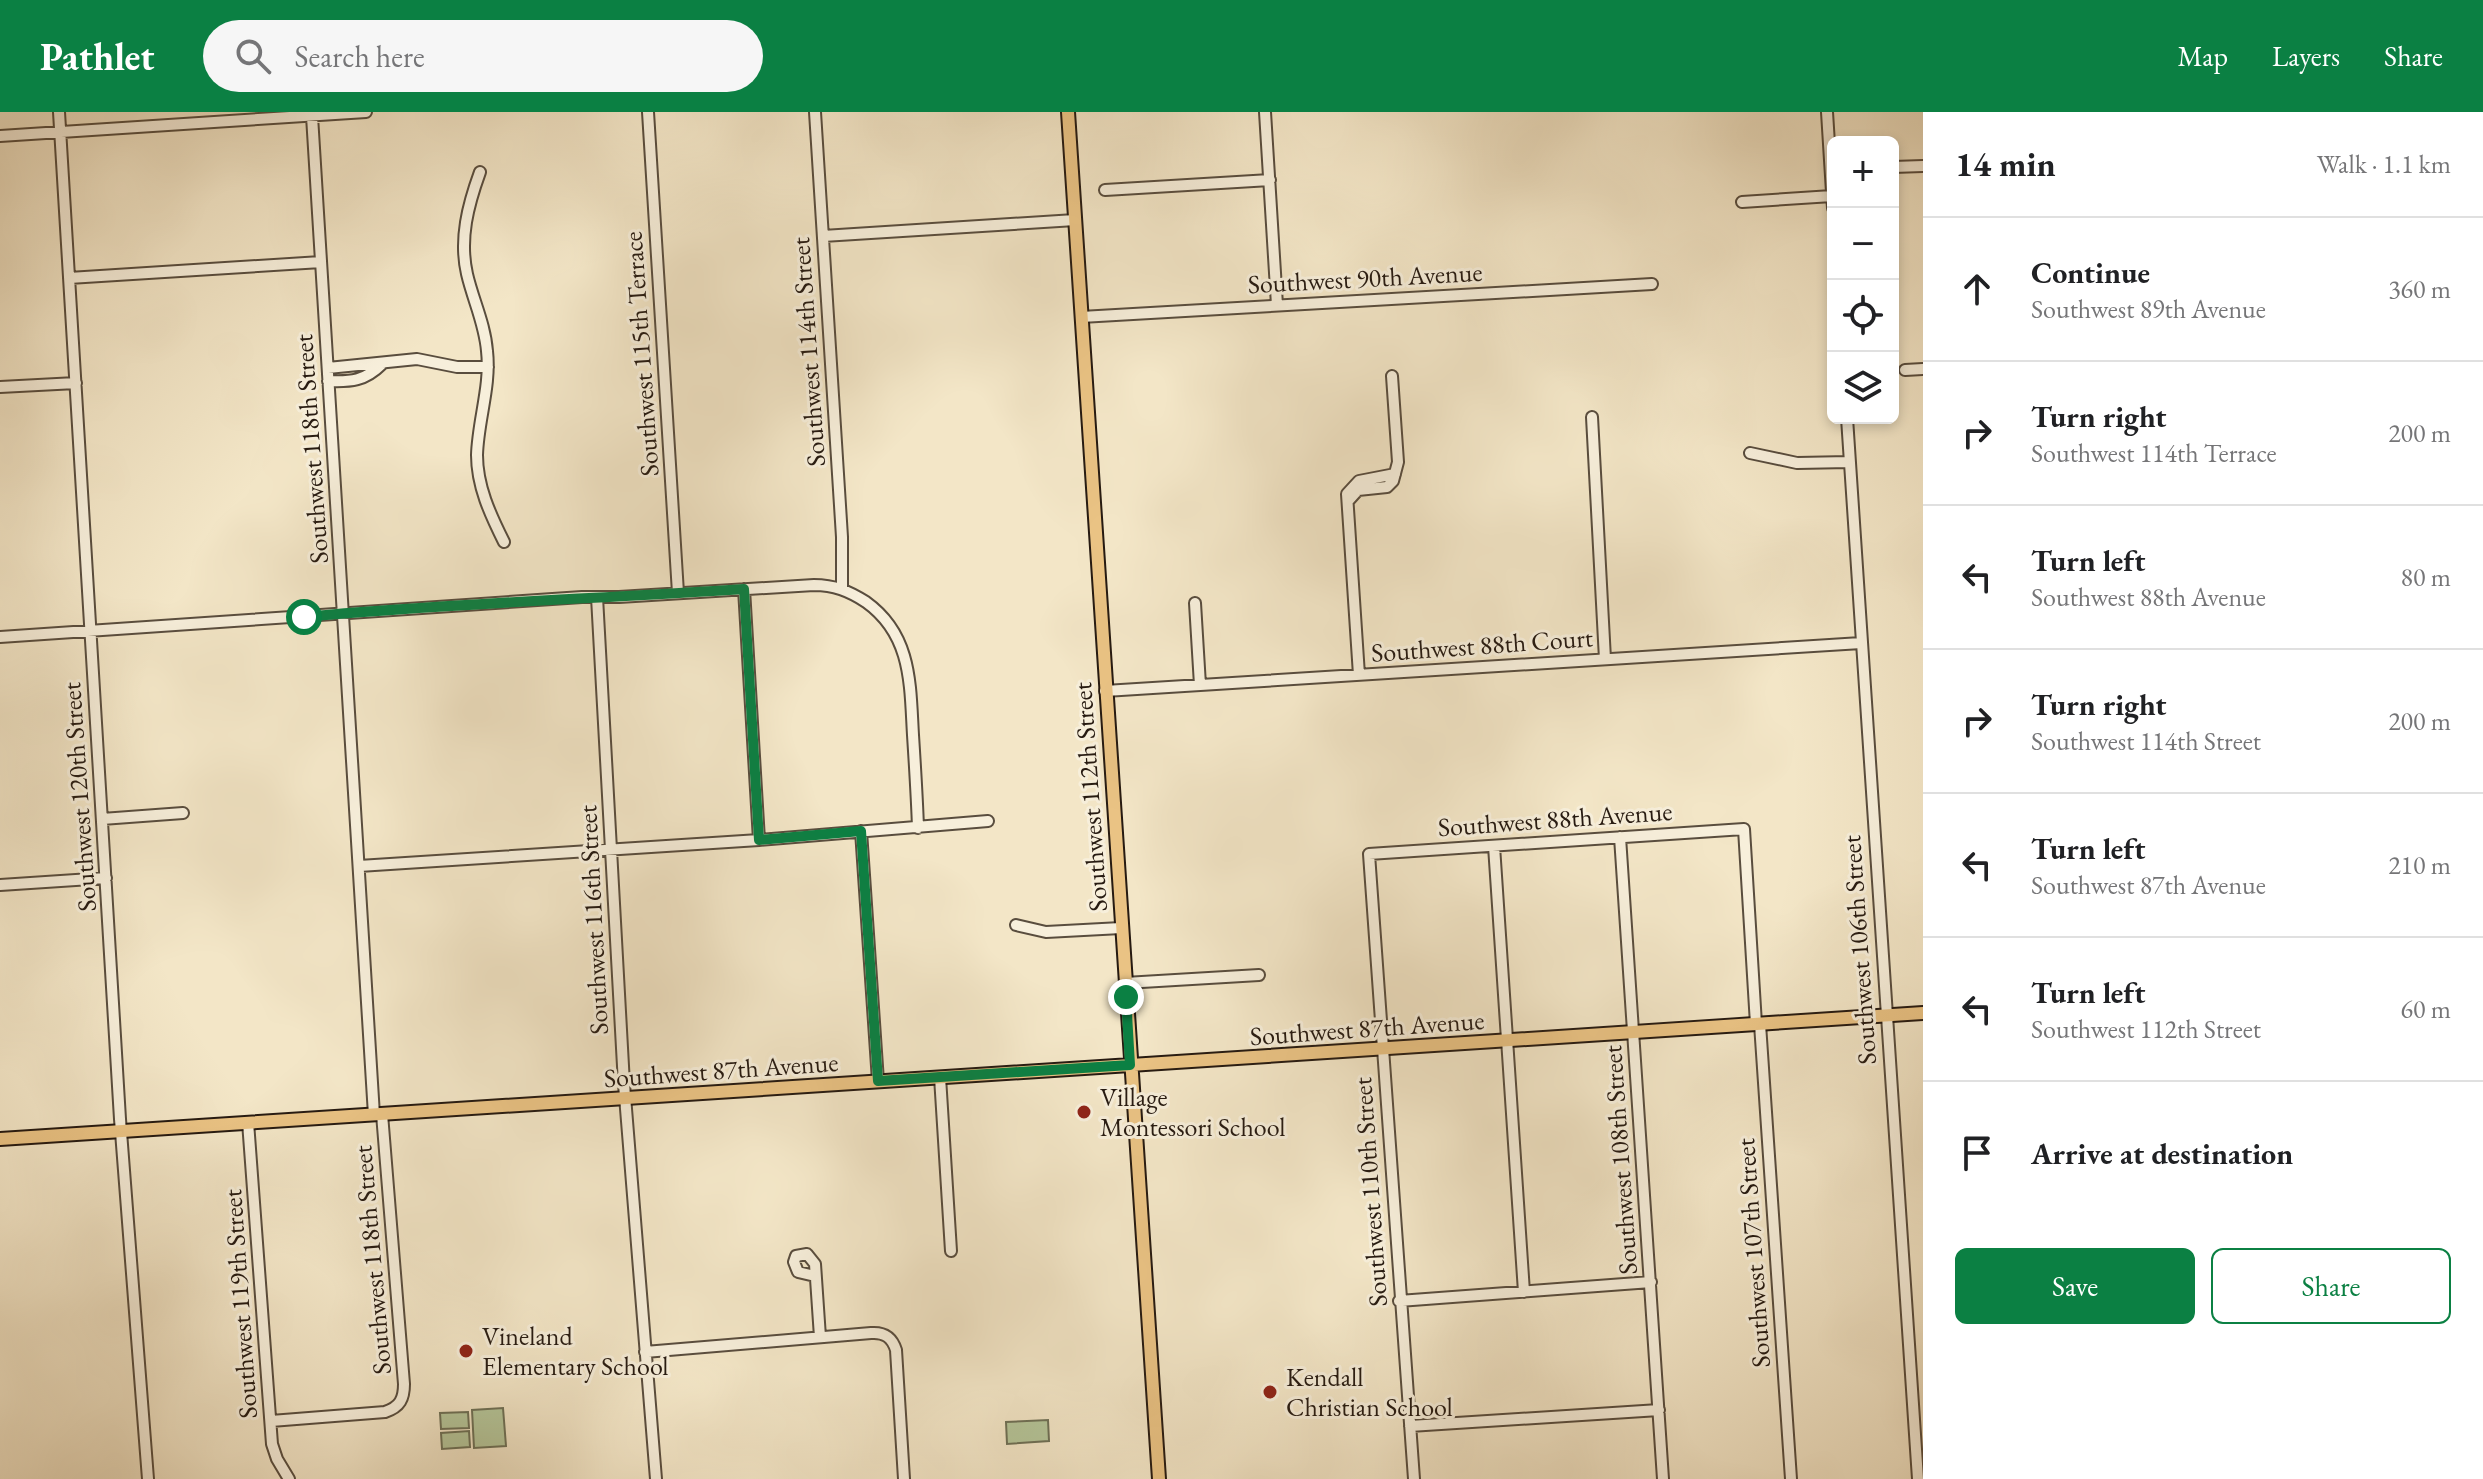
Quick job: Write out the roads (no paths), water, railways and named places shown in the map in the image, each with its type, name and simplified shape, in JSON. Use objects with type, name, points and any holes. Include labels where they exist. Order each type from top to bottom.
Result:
[{"type":"main road","name":"Southwest 112th Street","points":[[1068,112],[1159,1479]]},
{"type":"main road","name":"Southwest 87th Avenue","points":[[0,1139],[1923,1013]]},
{"type":"street","name":"Southwest 120th Street","points":[[59,112],[121,1131],[148,1479]]},
{"type":"street","points":[[0,136],[237,116],[366,112]]},
{"type":"street","name":"Southwest 115th Terrace","points":[[648,112],[678,593]]},
{"type":"street","name":"Southwest 114th Street","points":[[815,112],[842,537],[842,589]]},
{"type":"street","points":[[1265,112],[1277,305]]},
{"type":"street","points":[[1827,112],[1828,136]]},
{"type":"street","name":"Southwest 118th Street","points":[[271,1421],[385,1412],[401,1402],[404,1384],[378,1114],[359,866],[312,116]]},
{"type":"street","points":[[1899,167],[1923,166]]},
{"type":"street","points":[[480,172],[466,215],[464,243],[466,269],[483,328],[488,367],[477,463],[487,508],[504,542]]},
{"type":"street","points":[[1105,190],[1270,180]]},
{"type":"street","points":[[1742,202],[1827,196]]},
{"type":"street","points":[[823,236],[1075,220]]},
{"type":"street","points":[[69,278],[321,262]]},
{"type":"street","name":"Southwest 90th Avenue","points":[[1081,317],[1652,284]]},
{"type":"street","points":[[328,368],[417,359],[457,367],[488,367]]},
{"type":"street","points":[[328,381],[360,380],[382,364]]},
{"type":"street","points":[[1905,370],[1923,369]]},
{"type":"street","points":[[1359,675],[1347,501],[1349,490],[1359,481],[1395,474],[1398,462],[1392,376]]},
{"type":"street","points":[[0,387],[76,383]]},
{"type":"street","points":[[1592,417],[1605,659]]},
{"type":"street","name":"Southwest 106th Street","points":[[1847,424],[1918,1479]]},
{"type":"street","points":[[1750,453],[1797,463],[1849,462]]},
{"type":"street","points":[[0,637],[597,597],[820,585],[842,589],[868,604],[885,619],[895,631],[906,657],[910,677],[918,828]]},
{"type":"street","points":[[744,589],[759,840]]},
{"type":"street","name":"Southwest 116th Street","points":[[597,597],[625,1098],[656,1479]]},
{"type":"street","points":[[1195,603],[1200,685]]},
{"type":"street","name":"Southwest 88th Court","points":[[1105,691],[1861,643]]},
{"type":"street","points":[[102,819],[183,813]]},
{"type":"street","points":[[359,866],[759,840],[988,821]]},
{"type":"street","name":"Southwest 88th Avenue","points":[[1369,854],[1744,829]]},
{"type":"street","name":"Southwest 107th Street","points":[[1744,829],[1791,1479]]},
{"type":"street","points":[[861,831],[878,1081]]},
{"type":"street","name":"Southwest 108th Street","points":[[1620,837],[1663,1479]]},
{"type":"street","points":[[1494,846],[1524,1292]]},
{"type":"street","name":"Southwest 110th Street","points":[[1369,854],[1414,1479]]},
{"type":"street","points":[[0,885],[106,878]]},
{"type":"street","points":[[1016,925],[1046,932],[1121,928]]},
{"type":"street","points":[[1125,983],[1259,975]]},
{"type":"street","points":[[940,1077],[951,1251]]},
{"type":"street","name":"Southwest 119th Street","points":[[248,1122],[274,1451],[289,1479]]},
{"type":"street","points":[[815,1276],[820,1337]]},
{"type":"street","points":[[1399,1301],[1651,1282]]},
{"type":"street","points":[[645,1352],[881,1332],[894,1342],[897,1356],[904,1479]]},
{"type":"street","points":[[1410,1426],[1659,1410]]},
{"type":"place","name":"Village Montessori School","points":[[1084,1112]]},
{"type":"place","name":"Vineland Elementary School","points":[[466,1351]]},
{"type":"place","name":"Kendall Christian School","points":[[1270,1392]]}]
